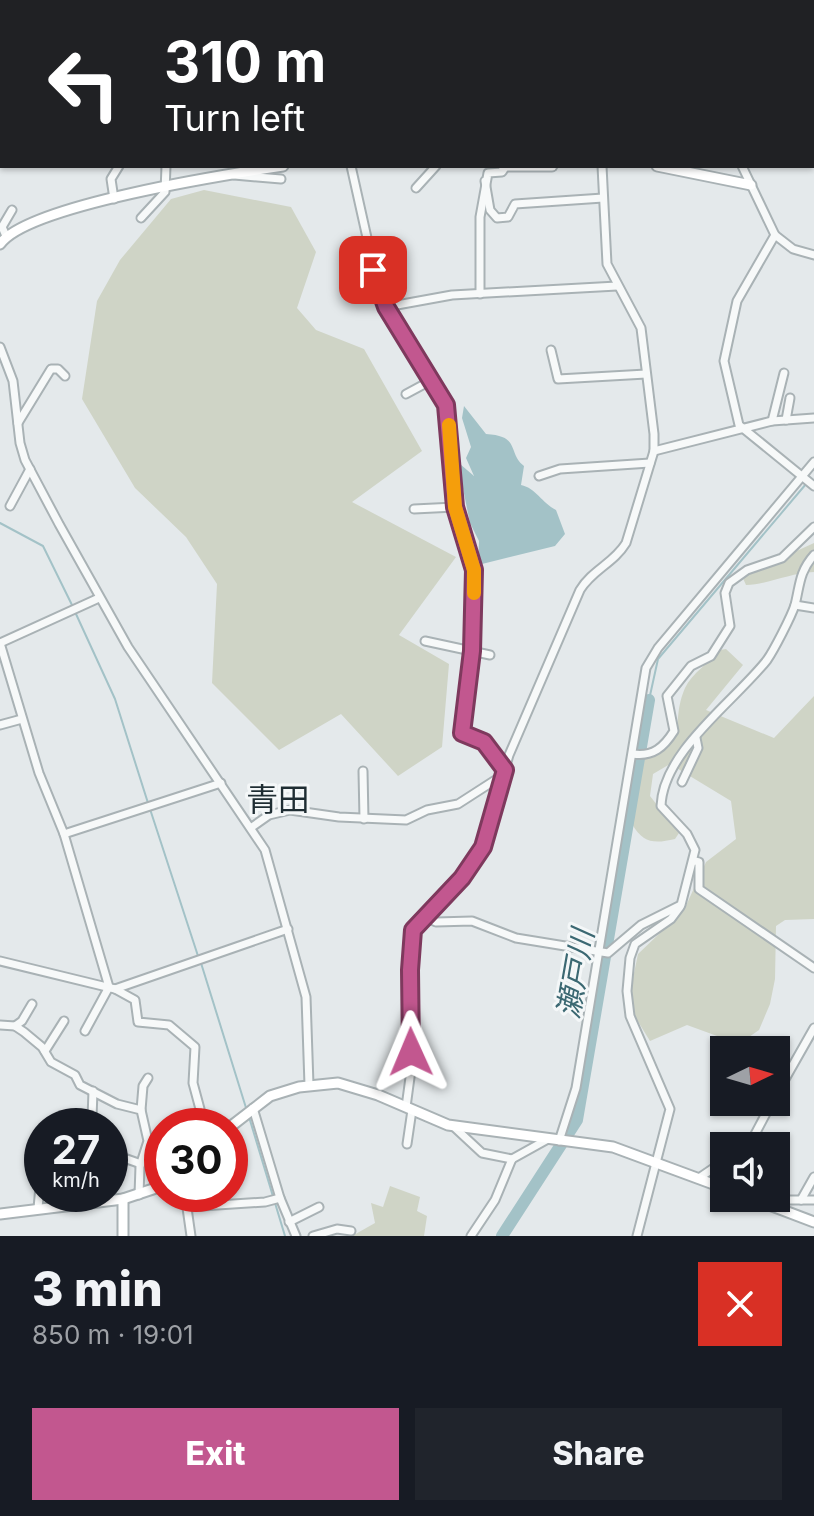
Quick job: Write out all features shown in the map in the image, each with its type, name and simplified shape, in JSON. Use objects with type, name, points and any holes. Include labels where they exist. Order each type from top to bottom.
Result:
[{"type":"main road","points":[[2,233],[165,185],[268,168]]},
{"type":"main road","points":[[667,168],[751,185]]},
{"type":"main road","points":[[249,1111],[270,1096],[309,1085],[338,1083],[453,1126],[613,1147],[655,1159],[710,1182]]},
{"type":"main road","points":[[128,1198],[144,1193]]},
{"type":"main road","points":[[0,1214],[24,1210]]},
{"type":"main road","points":[[123,1212],[123,1236]]},
{"type":"main road","points":[[787,1212],[814,1222]]},
{"type":"street","points":[[114,199],[111,179],[118,168]]},
{"type":"street","points":[[141,218],[165,192],[166,168]]},
{"type":"street","points":[[351,168],[368,253],[386,307],[446,405],[455,507],[474,570],[472,651],[462,733],[484,742],[504,773]]},
{"type":"street","points":[[416,188],[434,168]]},
{"type":"street","points":[[480,294],[480,217],[485,181],[488,173],[502,172],[503,168]]},
{"type":"street","points":[[407,1144],[413,930],[462,878],[483,847],[504,773],[580,590],[588,576],[617,556],[626,543],[654,451],[639,320],[607,264],[602,168]]},
{"type":"street","points":[[743,168],[775,235],[793,249],[814,255]]},
{"type":"street","points":[[229,173],[242,178],[281,179]]},
{"type":"street","points":[[485,181],[490,210],[500,219],[508,217],[515,204],[603,198]]},
{"type":"street","points":[[2,233],[12,210]]},
{"type":"street","points":[[775,235],[737,301],[725,352],[730,394],[743,429],[808,481]]},
{"type":"street","points":[[386,307],[480,294],[617,286]]},
{"type":"street","points":[[0,347],[13,381],[20,443],[30,469],[128,647],[252,827],[272,870],[306,997],[309,1085]]},
{"type":"street","points":[[551,350],[558,379],[646,374]]},
{"type":"street","points":[[18,423],[51,369],[58,369],[65,376]]},
{"type":"street","points":[[772,421],[784,373]]},
{"type":"street","points":[[406,394],[432,380]]},
{"type":"street","points":[[786,420],[790,398]]},
{"type":"street","points":[[654,451],[772,421],[814,418]]},
{"type":"street","points":[[453,1126],[482,1153],[512,1159],[560,1140],[574,1096],[604,952],[646,668],[651,658],[808,481],[814,462]]},
{"type":"street","points":[[539,476],[560,469],[650,463]]},
{"type":"street","points":[[10,506],[30,469]]},
{"type":"street","points":[[414,509],[455,507]]},
{"type":"street","points":[[633,754],[643,755],[665,746],[674,723],[668,693],[691,666],[711,656],[731,624],[725,593],[729,583],[747,570],[782,558],[814,527]]},
{"type":"street","points":[[637,1236],[670,1109],[630,1016],[627,991],[630,958],[635,944],[671,919],[681,905],[695,861],[691,841],[661,806],[668,776],[696,738],[770,656],[795,605],[800,574],[814,555]]},
{"type":"street","points":[[99,598],[0,643],[22,719],[64,834],[112,988]]},
{"type":"street","points":[[795,605],[814,608]]},
{"type":"street","points":[[425,641],[490,655]]},
{"type":"street","points":[[0,725],[22,719]]},
{"type":"street","points":[[682,782],[698,748],[696,738]]},
{"type":"street","points":[[363,771],[364,819]]},
{"type":"street","points":[[252,827],[269,815],[290,810],[402,821],[427,810],[449,808],[504,773]]},
{"type":"street","points":[[64,834],[221,783]]},
{"type":"street","points":[[468,847],[476,856]]},
{"type":"street","points":[[695,861],[699,862],[699,889],[814,968]]},
{"type":"street","points":[[425,917],[436,922],[472,921],[516,938],[604,952],[641,925],[681,905]]},
{"type":"street","points":[[85,1031],[112,988],[288,929]]},
{"type":"street","points":[[0,961],[112,988],[135,1000],[138,1022],[169,1025],[195,1047],[193,1077],[197,1108]]},
{"type":"street","points":[[15,1026],[32,1004]]},
{"type":"street","points":[[45,1051],[64,1021]]},
{"type":"street","points":[[0,1025],[15,1026],[45,1051],[51,1062],[74,1073],[80,1085],[141,1110]]},
{"type":"street","points":[[790,1070],[814,1028]]},
{"type":"street","points":[[139,1195],[141,1164],[148,1141],[141,1110],[143,1086],[148,1078]]},
{"type":"street","points":[[92,1108],[93,1091]]},
{"type":"street","points":[[249,1111],[277,1199],[296,1236]]},
{"type":"street","points":[[128,1159],[141,1164]]},
{"type":"street","points":[[471,1236],[495,1200],[512,1159]]},
{"type":"street","points":[[699,1178],[710,1171]]},
{"type":"street","points":[[801,1200],[814,1177]]},
{"type":"street","points":[[248,1202],[277,1199]]},
{"type":"street","points":[[790,1200],[814,1200]]},
{"type":"street","points":[[289,1222],[319,1207]]},
{"type":"street","points":[[188,1212],[191,1236]]},
{"type":"street","points":[[313,1236],[337,1229],[351,1231]]},
{"type":"shaded area","points":[[204,190],[291,207],[316,252],[297,308],[316,330],[364,349],[422,451],[352,502],[456,557],[399,635],[449,664],[442,747],[398,776],[341,714],[279,750],[212,683],[217,584],[186,537],[135,488],[82,399],[97,301],[120,260],[171,199]]},
{"type":"shaded area","points":[[814,543],[814,572],[746,585],[742,576]]},
{"type":"shaded area","points":[[726,649],[743,665],[706,710],[774,738],[814,696],[814,919],[785,920],[776,926],[775,979],[770,1004],[759,1030],[750,1036],[717,1036],[687,1025],[650,1041],[634,1015],[630,992],[638,954],[684,910],[706,862],[736,839],[731,801],[670,764],[653,774],[650,796],[679,833],[675,839],[661,841],[640,835],[632,824],[643,760],[658,753],[674,739],[685,688],[720,650]]},
{"type":"shaded area","points":[[390,1186],[420,1197],[417,1211],[427,1216],[424,1236],[352,1236],[375,1223],[371,1203],[383,1207]]},
{"type":"water","points":[[464,406],[486,434],[509,441],[524,466],[521,485],[531,489],[556,510],[565,534],[555,546],[478,565],[479,541],[470,523],[459,469],[460,464],[474,476],[466,458],[471,447],[462,418]]},
{"type":"waterway","points":[[649,700],[658,659],[806,484]]},
{"type":"waterway","points":[[0,523],[43,546],[72,605]]},
{"type":"waterway","points":[[76,614],[115,699],[148,803]]},
{"type":"waterway","name":"瀬戸川","points":[[502,1236],[577,1120],[649,700]]},
{"type":"waterway","points":[[150,809],[198,956]]},
{"type":"waterway","points":[[201,963],[246,1108]]},
{"type":"waterway","points":[[249,1117],[285,1236]]},
{"type":"slow traffic","points":[[449,425],[455,507],[474,570],[474,593]]},
{"type":"district","name":"青田","points":[[278,800]]},
{"type":"route","points":[[373,270],[386,307],[446,405],[455,507],[474,570],[472,651],[462,733],[484,742],[505,770],[483,847],[462,878],[413,930],[411,1052]]}]
